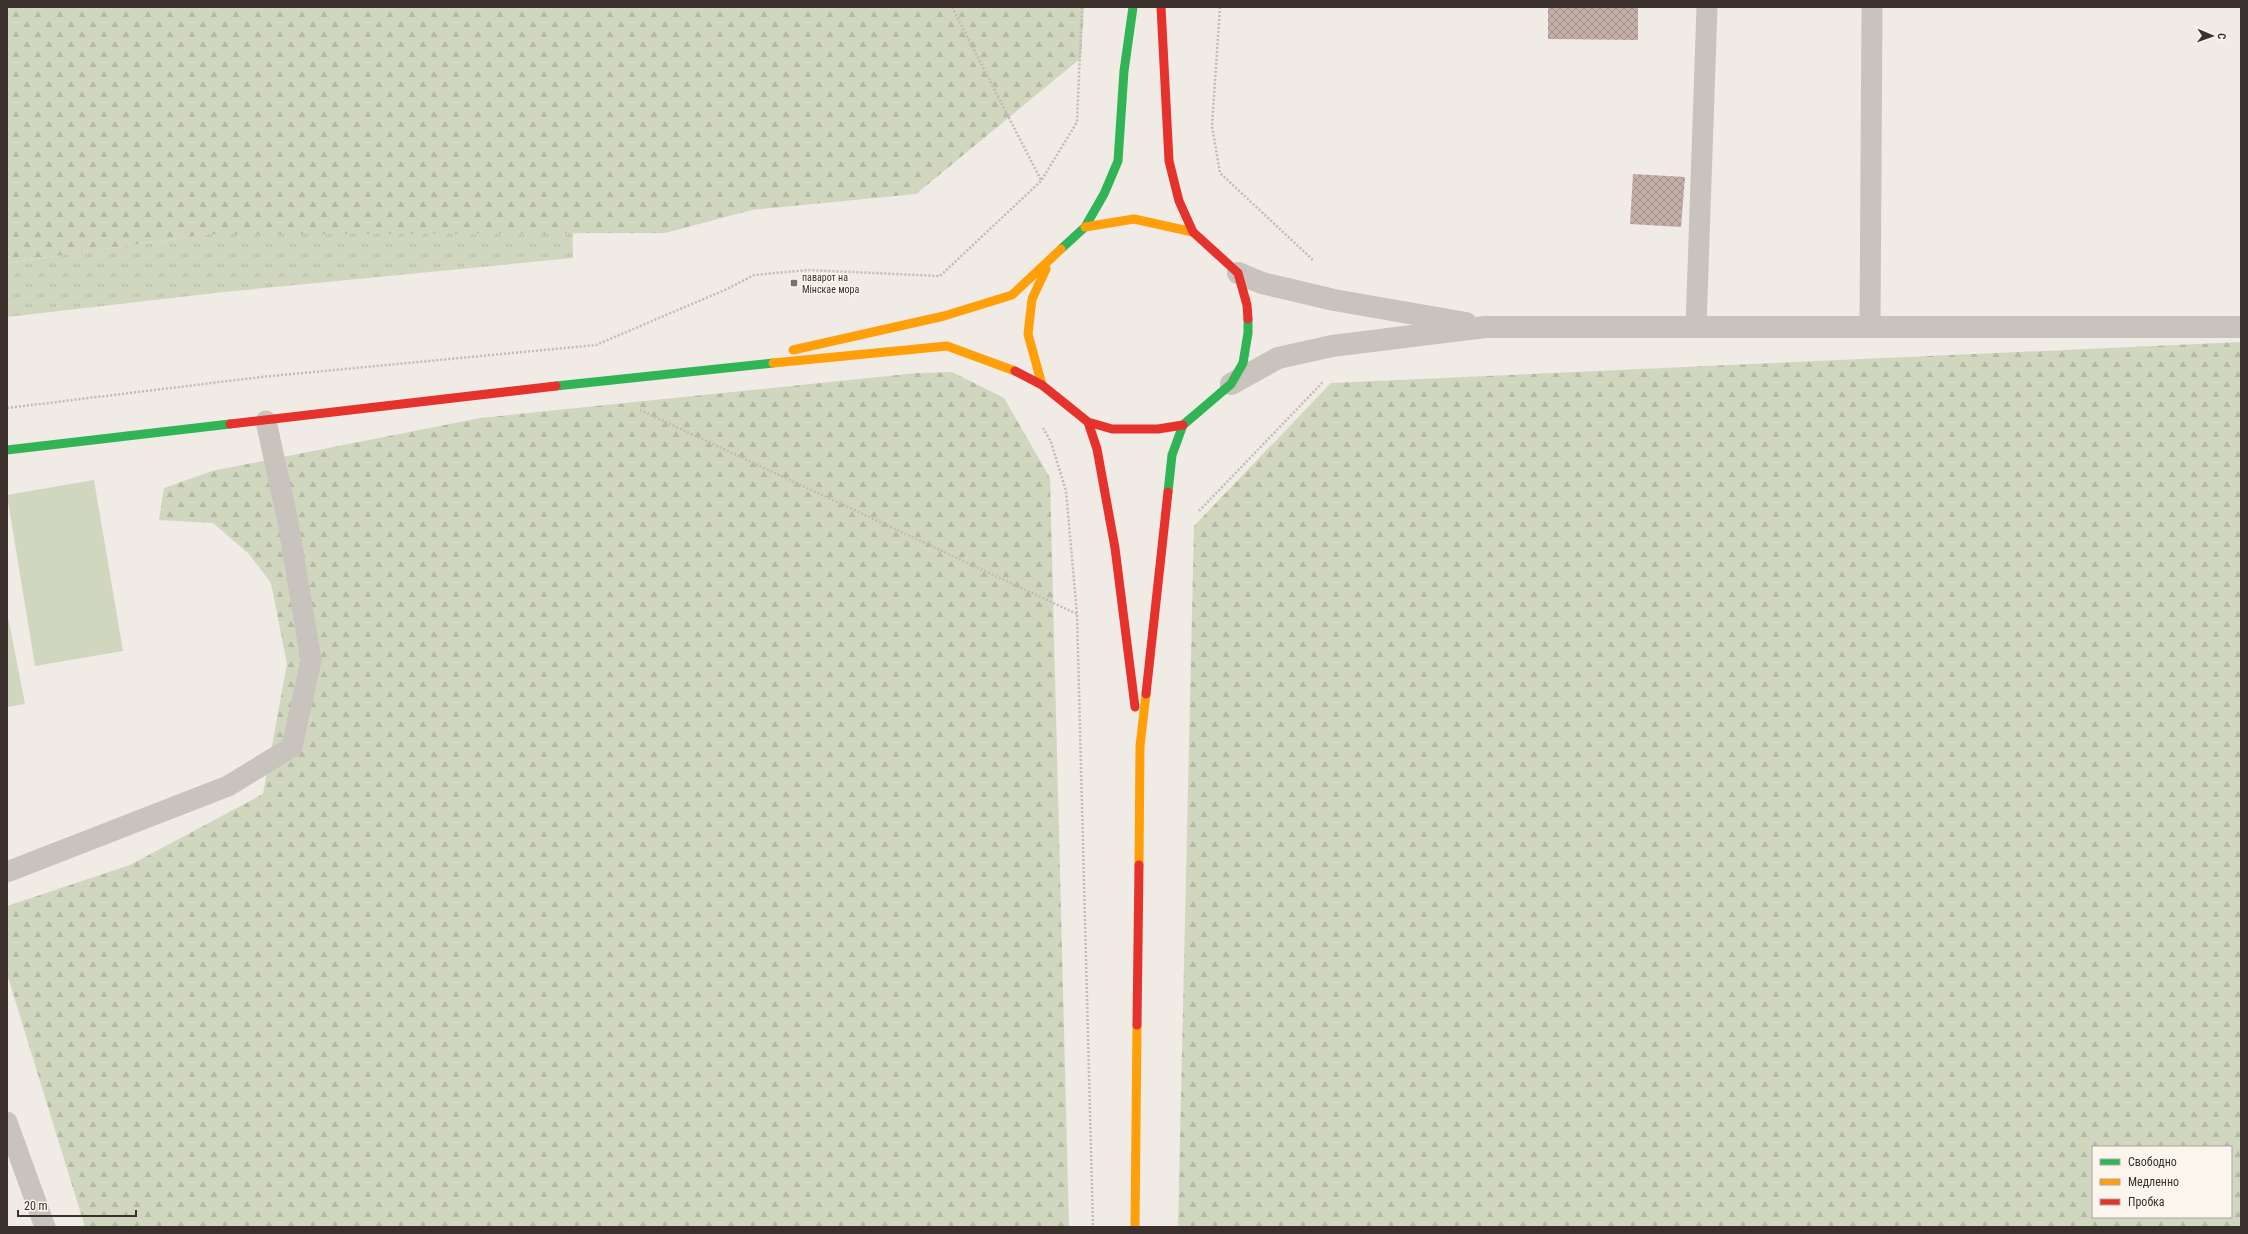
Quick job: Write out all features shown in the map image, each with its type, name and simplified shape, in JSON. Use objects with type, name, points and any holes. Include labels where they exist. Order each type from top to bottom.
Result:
[{"type":"street","points":[[712,368],[944,316],[1012,295],[1085,227],[1104,194],[1118,161],[1124,70],[1132,7]]},
{"type":"street","points":[[1161,7],[1169,161],[1179,201],[1193,232],[1238,273],[1262,283],[1334,300],[1485,327]]},
{"type":"street","points":[[1085,227],[1134,219],[1159,223],[1193,232]]},
{"type":"street","points":[[1042,385],[1028,334],[1032,299],[1050,260]]},
{"type":"street","points":[[1231,384],[1243,364],[1248,333],[1247,305],[1238,273]]},
{"type":"street","points":[[1135,1227],[1140,746],[1172,455],[1183,425],[1231,384],[1278,358],[1332,346],[1485,327],[2241,327]]},
{"type":"street","points":[[7,450],[712,368],[865,355],[947,346],[1008,368],[1042,385],[1088,422],[1112,429],[1158,429],[1183,425]]},
{"type":"street","points":[[1088,422],[1097,448],[1116,548],[1140,746]]},
{"type":"lane","points":[[1696,327],[1707,7]]},
{"type":"lane","points":[[1870,327],[1872,7]]},
{"type":"lane","points":[[7,872],[228,786],[292,747],[311,660],[288,522],[266,421]]},
{"type":"lane","points":[[7,1122],[45,1227]]},
{"type":"path","points":[[952,7],[1041,181]]},
{"type":"path","points":[[7,408],[261,377],[596,345],[727,289],[754,275],[808,270],[940,276],[1041,181],[1076,122],[1082,7]]},
{"type":"path","points":[[1220,7],[1212,126],[1220,173],[1316,262]]},
{"type":"path","points":[[1195,516],[1329,376]]},
{"type":"path","points":[[634,407],[1077,614]]},
{"type":"path","points":[[1039,423],[1051,442],[1066,491],[1077,614],[1093,1227]]},
{"type":"green space","points":[[7,7],[1084,7],[1081,58],[916,194],[752,210],[665,233],[209,234],[7,263]]},
{"type":"green space","points":[[572,204],[573,258],[224,292],[7,317],[7,263],[209,234]]},
{"type":"green space","points":[[2241,342],[2241,1227],[1178,1227],[1194,526],[1331,383]]},
{"type":"green space","points":[[952,372],[1004,398],[1050,478],[1069,1227],[85,1227],[7,974],[7,906],[130,865],[263,794],[287,664],[271,583],[249,554],[213,523],[159,520],[164,488],[212,471],[480,418],[917,373]]},
{"type":"green space","points":[[94,480],[123,651],[35,666],[7,495]]},
{"type":"green space","points":[[7,612],[25,704],[7,707]]},
{"type":"building","points":[[1548,7],[1638,7],[1638,40],[1548,39]]},
{"type":"building","points":[[1633,174],[1685,177],[1681,227],[1630,224]]},
{"type":"traffic: fast","points":[[1061,249],[1085,227],[1104,194],[1118,161],[1124,71],[1133,7]]},
{"type":"traffic: fast","points":[[1168,492],[1172,455],[1183,425],[1231,384],[1243,363],[1248,333],[1248,319]]},
{"type":"traffic: fast","points":[[556,386],[773,363]]},
{"type":"traffic: fast","points":[[7,450],[230,424]]},
{"type":"traffic: slow","points":[[1085,227],[1134,219],[1193,232]]},
{"type":"traffic: slow","points":[[793,350],[944,316],[1012,295],[1061,249]]},
{"type":"traffic: slow","points":[[1042,385],[1028,334],[1032,299],[1046,269]]},
{"type":"traffic: slow","points":[[773,363],[947,346],[1015,371]]},
{"type":"traffic: slow","points":[[1139,865],[1140,746],[1146,694]]},
{"type":"traffic: slow","points":[[1135,1227],[1137,1025]]},
{"type":"traffic: jam","points":[[1161,7],[1169,161],[1179,201],[1193,232],[1238,273],[1247,305],[1248,319]]},
{"type":"traffic: jam","points":[[1015,371],[1042,385],[1088,422],[1112,429],[1158,429],[1183,425]]},
{"type":"traffic: jam","points":[[230,424],[556,386]]},
{"type":"traffic: jam","points":[[1088,422],[1097,449],[1115,548],[1135,707]]},
{"type":"traffic: jam","points":[[1146,694],[1168,492]]},
{"type":"traffic: jam","points":[[1137,1025],[1139,865]]},
{"type":"place","name":"паварот на Мінскае мора","points":[[794,283]]}]
